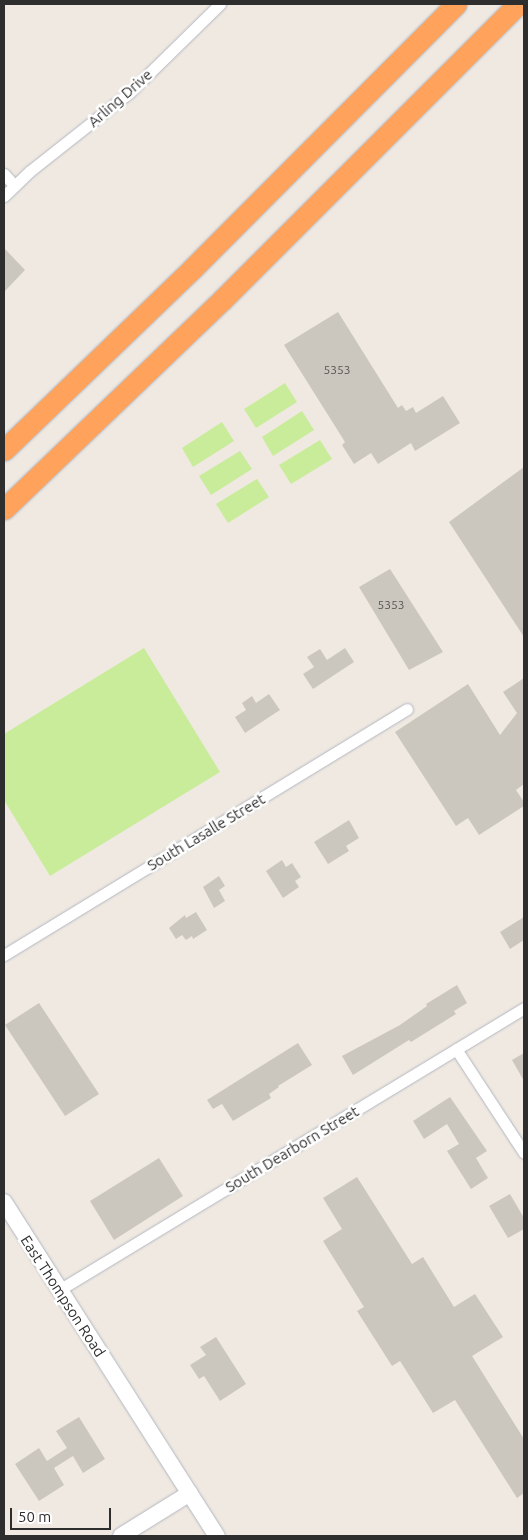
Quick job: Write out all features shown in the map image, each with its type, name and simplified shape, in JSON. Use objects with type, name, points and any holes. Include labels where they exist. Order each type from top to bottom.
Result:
[{"type":"highway","points":[[4,450],[192,269],[456,4]]},
{"type":"highway","points":[[4,509],[222,300],[518,4]]},
{"type":"main road","name":"East Thompson Road","points":[[4,1202],[190,1494]]},
{"type":"main road","points":[[121,1536],[190,1494],[217,1536]]},
{"type":"street","name":"Arling Drive","points":[[4,196],[14,185],[130,92],[220,4]]},
{"type":"street","points":[[4,174],[14,185]]},
{"type":"street","name":"South Lasalle Street","points":[[4,954],[407,709]]},
{"type":"street","name":"South Dearborn Street","points":[[60,1290],[524,1008]]},
{"type":"street","points":[[456,1049],[524,1153]]},
{"type":"green space","points":[[285,383],[297,402],[256,428],[244,409]]},
{"type":"green space","points":[[302,411],[314,430],[273,456],[262,437]]},
{"type":"green space","points":[[222,422],[234,441],[193,467],[182,448]]},
{"type":"green space","points":[[320,440],[332,459],[291,484],[279,465]]},
{"type":"green space","points":[[240,451],[252,469],[211,495],[199,476]]},
{"type":"green space","points":[[257,479],[269,497],[228,523],[216,504]]},
{"type":"green space","points":[[144,648],[220,772],[50,876],[4,800],[4,734]]},
{"type":"building","points":[[4,248],[25,270],[4,292]]},
{"type":"building","points":[[338,312],[398,408],[402,405],[406,411],[413,407],[416,413],[443,396],[460,423],[415,451],[411,443],[378,464],[371,453],[354,464],[342,445],[345,442],[284,345]]},
{"type":"building","points":[[524,467],[524,637],[449,522]]},
{"type":"building","points":[[390,569],[443,652],[409,670],[359,587]]},
{"type":"building","points":[[345,648],[354,662],[313,689],[303,674],[314,667],[307,657],[320,649],[327,660]]},
{"type":"building","points":[[524,678],[524,784],[516,790],[524,802],[524,806],[479,835],[468,818],[456,826],[395,732],[468,684],[500,735],[517,713],[503,692]]},
{"type":"building","points":[[269,694],[280,710],[245,733],[235,717],[246,710],[242,703],[252,696],[256,703]]},
{"type":"building","points":[[349,820],[359,838],[346,846],[349,851],[328,864],[314,842]]},
{"type":"building","points":[[282,860],[286,867],[292,863],[301,877],[295,881],[299,887],[283,898],[266,871]]},
{"type":"building","points":[[219,876],[225,886],[219,890],[225,901],[214,908],[203,887]]},
{"type":"building","points":[[196,912],[207,930],[193,939],[192,936],[186,940],[182,935],[176,939],[169,928],[185,915],[186,918]]},
{"type":"building","points":[[524,917],[524,940],[510,949],[500,932]]},
{"type":"building","points":[[457,985],[467,1003],[454,1011],[456,1014],[411,1042],[409,1040],[353,1075],[342,1056],[400,1025],[427,1006],[426,1004]]},
{"type":"building","points":[[39,1003],[99,1094],[65,1116],[5,1025]]},
{"type":"building","points":[[298,1043],[312,1065],[278,1086],[269,1094],[271,1098],[233,1121],[222,1104],[213,1109],[207,1100]]},
{"type":"building","points":[[524,1053],[524,1081],[512,1060]]},
{"type":"building","points":[[450,1097],[487,1151],[476,1158],[488,1178],[471,1189],[447,1151],[459,1144],[447,1124],[424,1139],[413,1121]]},
{"type":"building","points":[[159,1158],[183,1196],[114,1240],[90,1201]]},
{"type":"building","points":[[357,1177],[412,1264],[423,1257],[454,1307],[475,1294],[503,1337],[472,1356],[524,1439],[524,1493],[517,1498],[455,1400],[433,1413],[400,1361],[392,1366],[357,1311],[364,1307],[323,1241],[342,1229],[323,1198]]},
{"type":"building","points":[[510,1194],[524,1218],[524,1229],[508,1238],[489,1206]]},
{"type":"building","points":[[216,1337],[246,1384],[220,1401],[204,1376],[199,1379],[190,1365],[206,1355],[200,1347]]},
{"type":"building","points":[[79,1417],[105,1459],[83,1473],[73,1456],[54,1468],[64,1485],[39,1501],[15,1464],[39,1448],[47,1461],[67,1448],[56,1431]]}]
